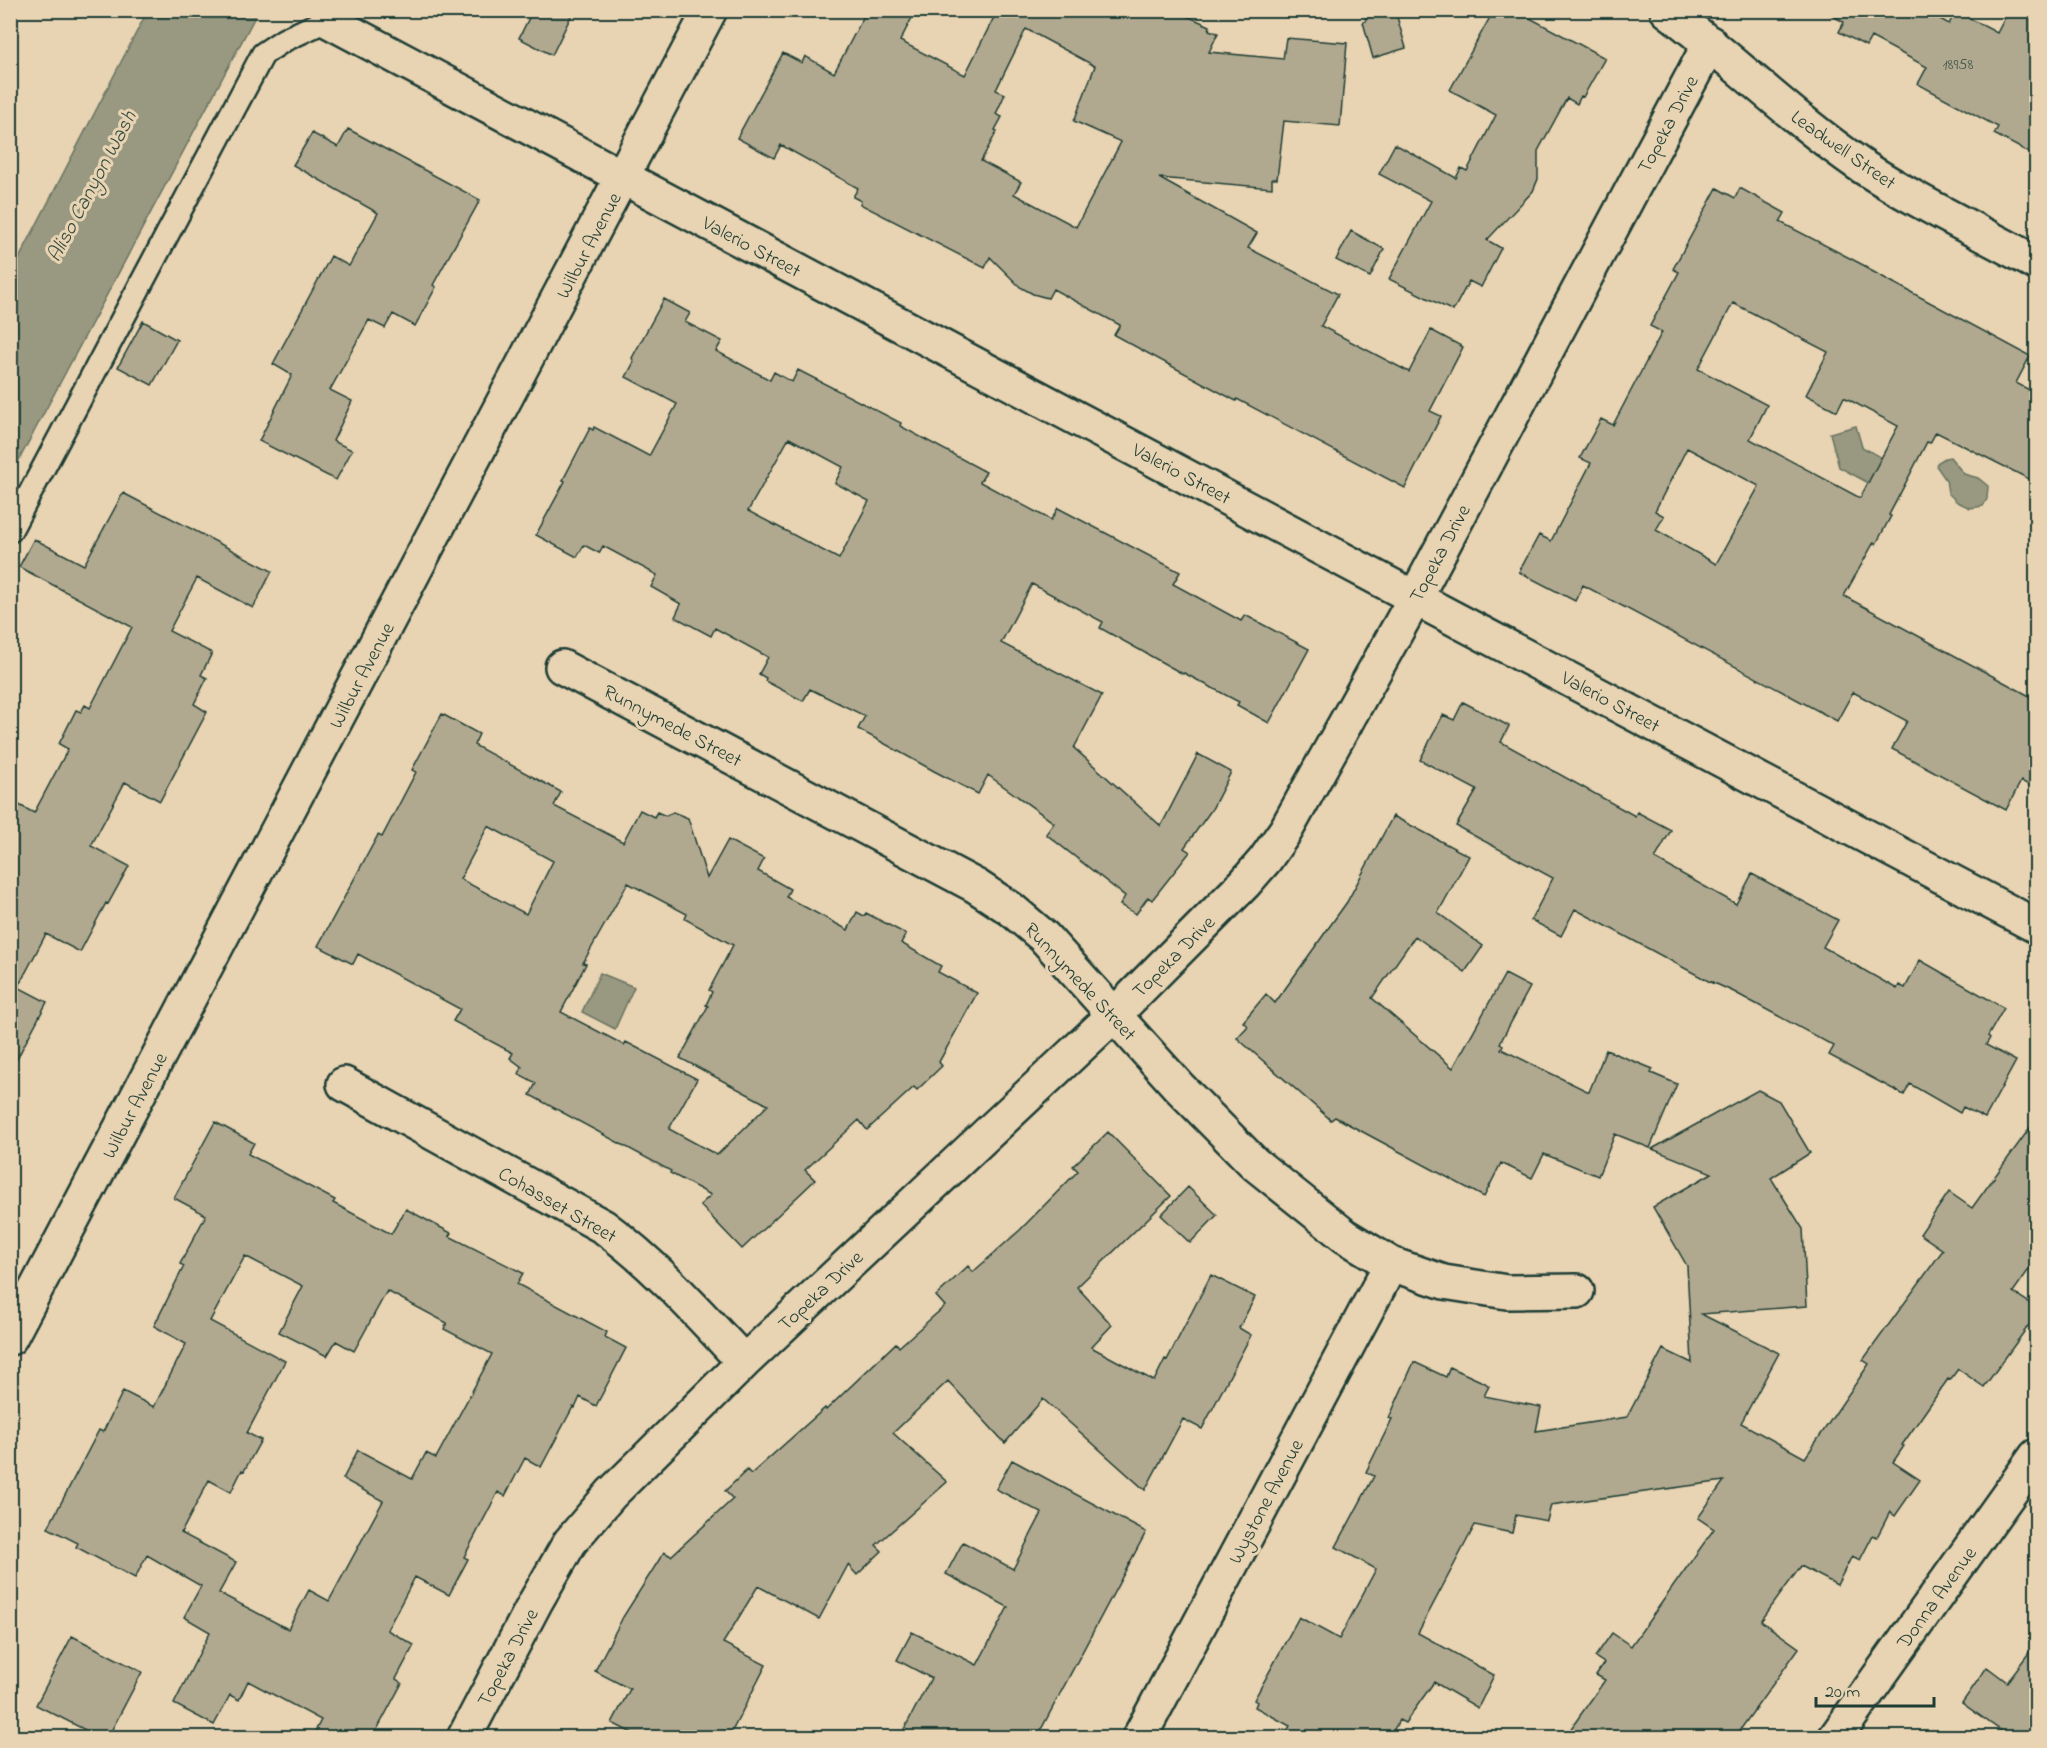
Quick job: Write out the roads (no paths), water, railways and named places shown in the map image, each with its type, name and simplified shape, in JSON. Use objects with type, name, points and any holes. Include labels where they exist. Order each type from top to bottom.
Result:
[{"type":"street","name":"Wilbur Avenue","points":[[10,1338],[710,10]]},
{"type":"street","name":"Leadwell Street","points":[[1667,10],[1710,43],[1785,108],[1861,165],[1927,205],[2037,263]]},
{"type":"street","name":"Valerio Street","points":[[327,15],[623,178],[2037,926]]},
{"type":"street","name":"Topeka Drive","points":[[464,1737],[570,1542],[610,1494],[744,1362],[1114,1015],[1265,860],[1286,830],[1415,598],[1710,43]]},
{"type":"street","name":"Runnymede Street","points":[[562,667],[976,886],[1011,909],[1044,936],[1179,1087],[1255,1164],[1345,1236],[1391,1264],[1444,1282],[1507,1292],[1577,1291]]},
{"type":"street","name":"Cohasset Street","points":[[344,1084],[604,1227],[634,1249],[660,1273],[744,1362]]},
{"type":"street","name":"Wystone Avenue","points":[[1139,1737],[1391,1264]]},
{"type":"street","name":"Donna Avenue","points":[[1835,1737],[2037,1456]]},
{"type":"lane","points":[[10,531],[263,54],[327,15]]},
{"type":"water","name":"Aliso Canyon Wash","points":[[148,10],[258,11],[11,475],[11,274]]},
{"type":"water","points":[[1856,426],[1862,447],[1897,466],[1883,491],[1839,467],[1830,433]]},
{"type":"water","points":[[1950,457],[1964,474],[1978,478],[1988,486],[1987,499],[1983,506],[1970,508],[1957,502],[1948,493],[1946,480],[1937,467],[1937,463]]},
{"type":"water","points":[[600,973],[634,987],[615,1029],[582,1012]]}]
